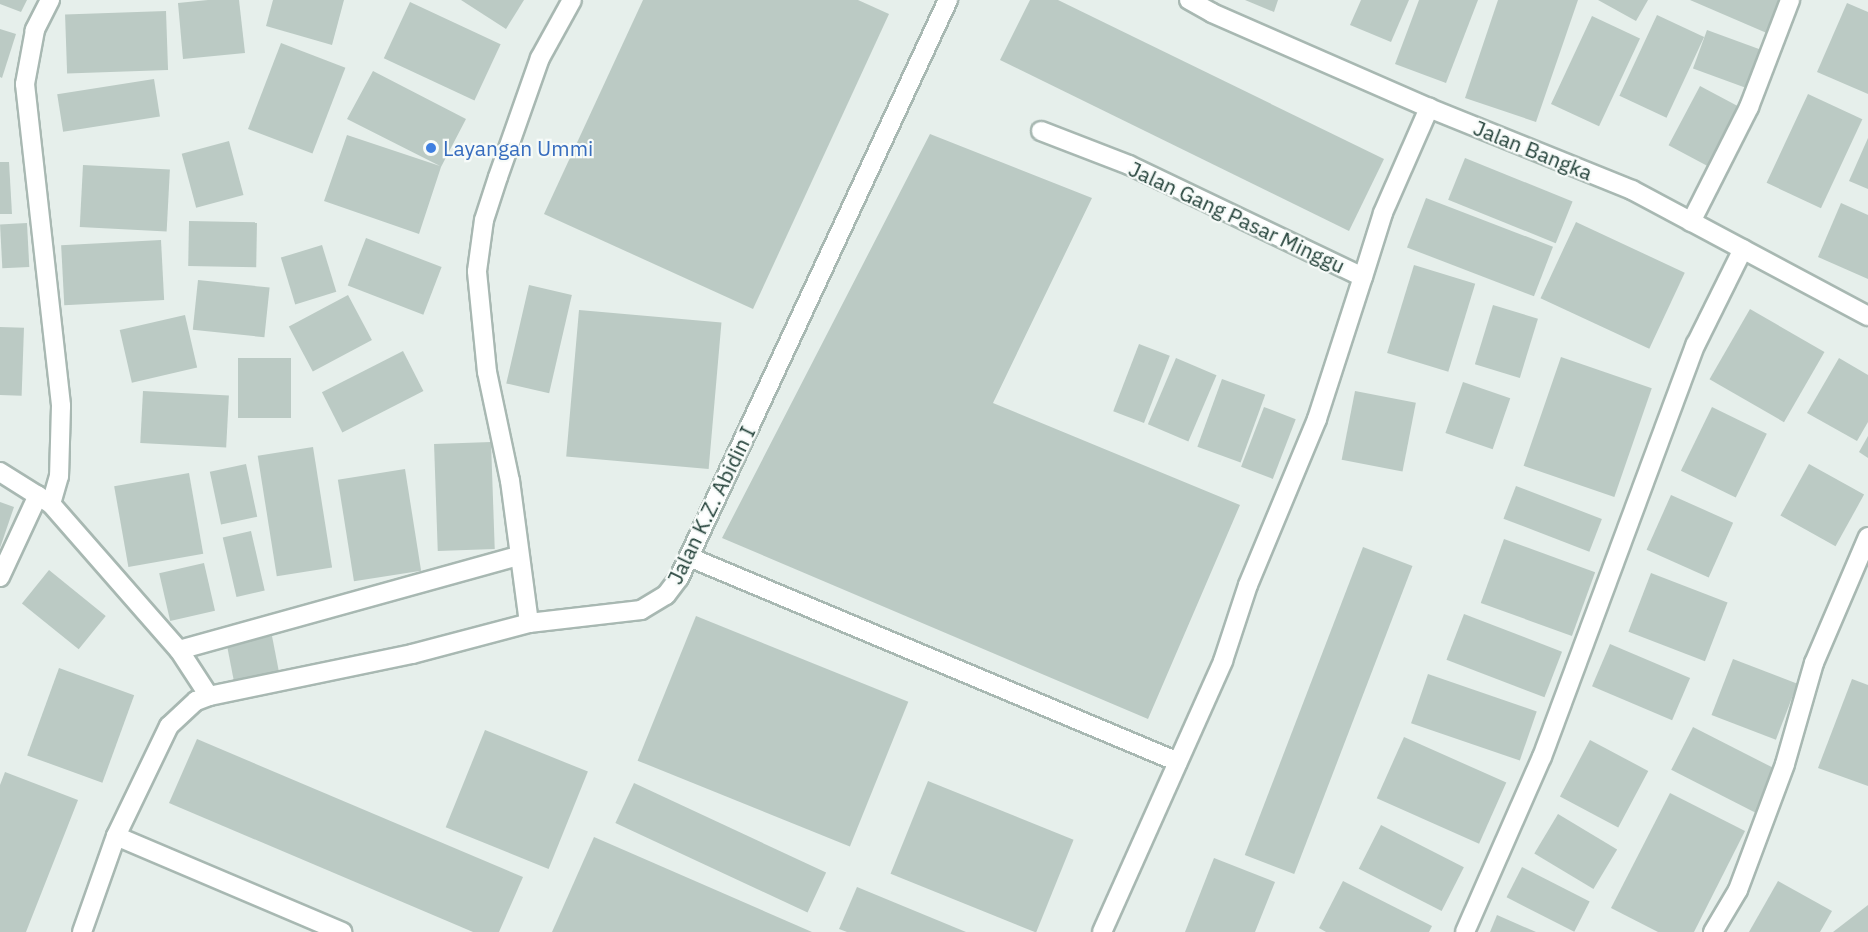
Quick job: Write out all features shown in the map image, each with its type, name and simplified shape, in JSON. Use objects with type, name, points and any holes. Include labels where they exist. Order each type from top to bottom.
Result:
[{"type":"street","points":[[0,577],[59,476],[61,406],[25,84],[35,30],[50,0]]},
{"type":"street","points":[[529,623],[518,556],[510,481],[487,372],[477,271],[484,220],[498,177],[540,58],[572,0]]},
{"type":"street","name":"Jalan K.Z. Abidin I","points":[[82,932],[116,836],[169,726],[182,711],[209,696],[343,670],[529,623],[641,610],[675,585],[948,0]]},
{"type":"street","name":"Jalan Bangka","points":[[1189,0],[1212,14],[1429,108],[1632,190],[1868,316]]},
{"type":"street","points":[[1691,222],[1749,108],[1790,0]]},
{"type":"street","name":"Jalan Gang Pasar Minggu","points":[[1041,131],[1129,165],[1364,277],[1383,213],[1429,108]]},
{"type":"street","points":[[1465,932],[1542,757],[1696,344],[1743,249]]},
{"type":"street","points":[[1102,932],[1223,661],[1248,585],[1317,419],[1364,277]]},
{"type":"street","points":[[0,472],[44,500],[179,650],[209,696]]},
{"type":"street","points":[[1713,932],[1738,890],[1785,764],[1814,663],[1868,537]]},
{"type":"street","points":[[179,650],[518,556]]},
{"type":"street","points":[[688,557],[1178,762]]},
{"type":"street","points":[[116,836],[342,932]]},
{"type":"building","points":[[0,0],[27,0],[21,12],[0,4]]},
{"type":"building","points":[[239,0],[245,53],[183,59],[178,3]]},
{"type":"building","points":[[273,0],[344,0],[332,45],[266,26]]},
{"type":"building","points":[[461,0],[524,0],[506,29]]},
{"type":"building","points":[[643,0],[858,0],[889,14],[753,309],[544,214]]},
{"type":"building","points":[[1030,0],[1058,0],[1384,159],[1349,231],[1000,60]]},
{"type":"building","points":[[1245,0],[1278,0],[1274,12]]},
{"type":"building","points":[[1361,0],[1409,0],[1391,42],[1350,25]]},
{"type":"building","points":[[1419,0],[1478,0],[1446,83],[1395,64]]},
{"type":"building","points":[[1498,0],[1578,0],[1536,122],[1465,98]]},
{"type":"building","points":[[1598,0],[1648,0],[1636,21]]},
{"type":"building","points":[[1690,0],[1784,0],[1769,34]]},
{"type":"building","points":[[410,2],[501,44],[474,100],[384,58]]},
{"type":"building","points":[[1847,3],[1868,12],[1868,94],[1817,72]]},
{"type":"building","points":[[166,11],[168,70],[67,73],[65,15]]},
{"type":"building","points":[[1657,15],[1704,37],[1667,118],[1619,96]]},
{"type":"building","points":[[1592,16],[1640,38],[1599,126],[1551,104]]},
{"type":"building","points":[[0,29],[16,34],[2,78],[0,77]]},
{"type":"building","points":[[1707,30],[1767,52],[1753,90],[1693,69]]},
{"type":"building","points":[[281,43],[345,68],[312,154],[248,129]]},
{"type":"building","points":[[373,71],[466,119],[441,167],[419,234],[324,201],[347,135],[440,166],[347,119]]},
{"type":"building","points":[[154,79],[160,117],[63,132],[57,94]]},
{"type":"building","points":[[1700,86],[1744,109],[1713,169],[1669,145]]},
{"type":"building","points":[[1808,94],[1862,119],[1821,208],[1767,183]]},
{"type":"building","points":[[930,134],[1092,198],[993,403],[1240,505],[1148,719],[722,538]]},
{"type":"building","points":[[1868,138],[1868,189],[1849,181]]},
{"type":"building","points":[[229,141],[243,195],[196,208],[182,154]]},
{"type":"building","points":[[1465,158],[1573,201],[1556,243],[1448,200]]},
{"type":"building","points":[[0,162],[9,162],[12,214],[0,214]]},
{"type":"building","points":[[83,165],[170,170],[167,231],[80,227]]},
{"type":"building","points":[[1426,198],[1553,247],[1534,296],[1407,247]]},
{"type":"building","points":[[1841,203],[1868,215],[1868,279],[1818,257]]},
{"type":"building","points":[[189,221],[257,222],[256,267],[188,266]]},
{"type":"building","points":[[1576,222],[1685,273],[1649,349],[1541,298]]},
{"type":"building","points":[[27,223],[29,267],[2,268],[0,224]]},
{"type":"building","points":[[366,238],[442,267],[423,315],[348,286]]},
{"type":"building","points":[[161,240],[164,300],[64,305],[61,245]]},
{"type":"building","points":[[322,245],[336,292],[295,304],[281,258]]},
{"type":"building","points":[[1414,265],[1475,284],[1448,372],[1387,353]]},
{"type":"building","points":[[198,280],[270,288],[264,337],[193,330]]},
{"type":"building","points":[[529,285],[572,295],[549,393],[506,383]]},
{"type":"building","points":[[348,295],[372,340],[313,371],[289,326]]},
{"type":"building","points":[[1493,305],[1538,319],[1520,378],[1475,364]]},
{"type":"building","points":[[1750,309],[1824,352],[1784,422],[1710,379]]},
{"type":"building","points":[[579,310],[721,322],[709,469],[566,456]]},
{"type":"building","points":[[185,315],[197,368],[132,383],[120,330]]},
{"type":"building","points":[[0,327],[24,328],[22,396],[0,395]]},
{"type":"building","points":[[1139,344],[1170,356],[1144,423],[1113,411]]},
{"type":"building","points":[[403,351],[423,391],[342,432],[322,392]]},
{"type":"building","points":[[1561,357],[1652,388],[1614,497],[1524,466]]},
{"type":"building","points":[[238,358],[291,358],[291,418],[238,418]]},
{"type":"building","points":[[1176,358],[1217,375],[1188,441],[1148,424]]},
{"type":"building","points":[[1839,358],[1868,375],[1868,422],[1857,441],[1807,413]]},
{"type":"building","points":[[1222,379],[1265,395],[1241,462],[1197,447]]},
{"type":"building","points":[[1463,382],[1510,398],[1493,449],[1445,433]]},
{"type":"building","points":[[143,391],[229,396],[226,447],[140,443]]},
{"type":"building","points":[[1355,391],[1416,403],[1403,472],[1342,460]]},
{"type":"building","points":[[1264,407],[1296,419],[1273,479],[1241,467]]},
{"type":"building","points":[[1712,407],[1767,434],[1736,498],[1681,471]]},
{"type":"building","points":[[1868,436],[1868,458],[1859,452]]},
{"type":"building","points":[[491,442],[495,549],[438,551],[434,444]]},
{"type":"building","points":[[313,447],[332,567],[277,576],[258,456]]},
{"type":"building","points":[[246,464],[257,517],[221,525],[210,472]]},
{"type":"building","points":[[1809,464],[1864,495],[1835,546],[1780,516]]},
{"type":"building","points":[[405,469],[421,571],[354,581],[338,480]]},
{"type":"building","points":[[189,473],[203,554],[128,567],[114,486]]},
{"type":"building","points":[[1516,486],[1602,519],[1589,552],[1503,519]]},
{"type":"building","points":[[1671,495],[1733,523],[1709,577],[1647,550]]},
{"type":"building","points":[[0,502],[14,507],[0,548]]},
{"type":"building","points":[[251,531],[265,590],[236,597],[223,538]]},
{"type":"building","points":[[1504,539],[1595,572],[1572,636],[1481,603]]},
{"type":"building","points":[[1363,547],[1412,566],[1294,874],[1245,855]]},
{"type":"building","points":[[204,563],[215,611],[170,621],[159,573]]},
{"type":"building","points":[[49,570],[106,616],[79,649],[22,603]]},
{"type":"building","points":[[1651,573],[1728,602],[1705,661],[1628,632]]},
{"type":"building","points":[[1464,614],[1562,652],[1544,697],[1446,660]]},
{"type":"building","points":[[696,616],[908,702],[850,846],[638,761]]},
{"type":"building","points":[[272,636],[280,676],[235,685],[227,645]]},
{"type":"building","points":[[1610,644],[1690,678],[1672,720],[1592,686]]},
{"type":"building","points":[[1733,659],[1797,684],[1776,740],[1711,715]]},
{"type":"building","points":[[59,668],[134,695],[102,783],[27,755]]},
{"type":"building","points":[[1428,674],[1537,711],[1520,761],[1411,723]]},
{"type":"building","points":[[1852,679],[1868,685],[1868,786],[1818,768]]},
{"type":"building","points":[[1693,727],[1780,771],[1759,814],[1671,770]]},
{"type":"building","points":[[485,730],[588,772],[549,869],[446,827]]},
{"type":"building","points":[[1404,737],[1506,783],[1479,844],[1377,798]]},
{"type":"building","points":[[197,739],[523,877],[499,932],[473,932],[169,803]]},
{"type":"building","points":[[1590,740],[1648,771],[1618,827],[1560,797]]},
{"type":"building","points":[[5,772],[78,800],[26,932],[0,932],[0,785]]},
{"type":"building","points":[[928,781],[1074,840],[1036,932],[891,874]]},
{"type":"building","points":[[634,783],[826,873],[808,912],[615,823]]},
{"type":"building","points":[[1670,793],[1745,831],[1694,932],[1658,932],[1611,908]]},
{"type":"building","points":[[1558,814],[1617,850],[1593,889],[1534,853]]},
{"type":"building","points":[[1381,825],[1464,867],[1442,911],[1359,869]]},
{"type":"building","points":[[594,837],[812,932],[552,932]]},
{"type":"building","points":[[1214,858],[1275,882],[1255,932],[1185,932]]},
{"type":"building","points":[[1522,867],[1590,902],[1574,932],[1507,897]]},
{"type":"building","points":[[1343,881],[1432,926],[1429,932],[1326,932],[1319,928]]},
{"type":"building","points":[[1778,881],[1832,911],[1820,932],[1749,932]]},
{"type":"building","points":[[857,887],[966,932],[847,932],[839,929]]},
{"type":"building","points":[[1868,905],[1868,932],[1833,932]]},
{"type":"building","points":[[1497,915],[1536,932],[1490,932]]},
{"type":"place","name":"Layangan Ummi","points":[[431,148]]}]
